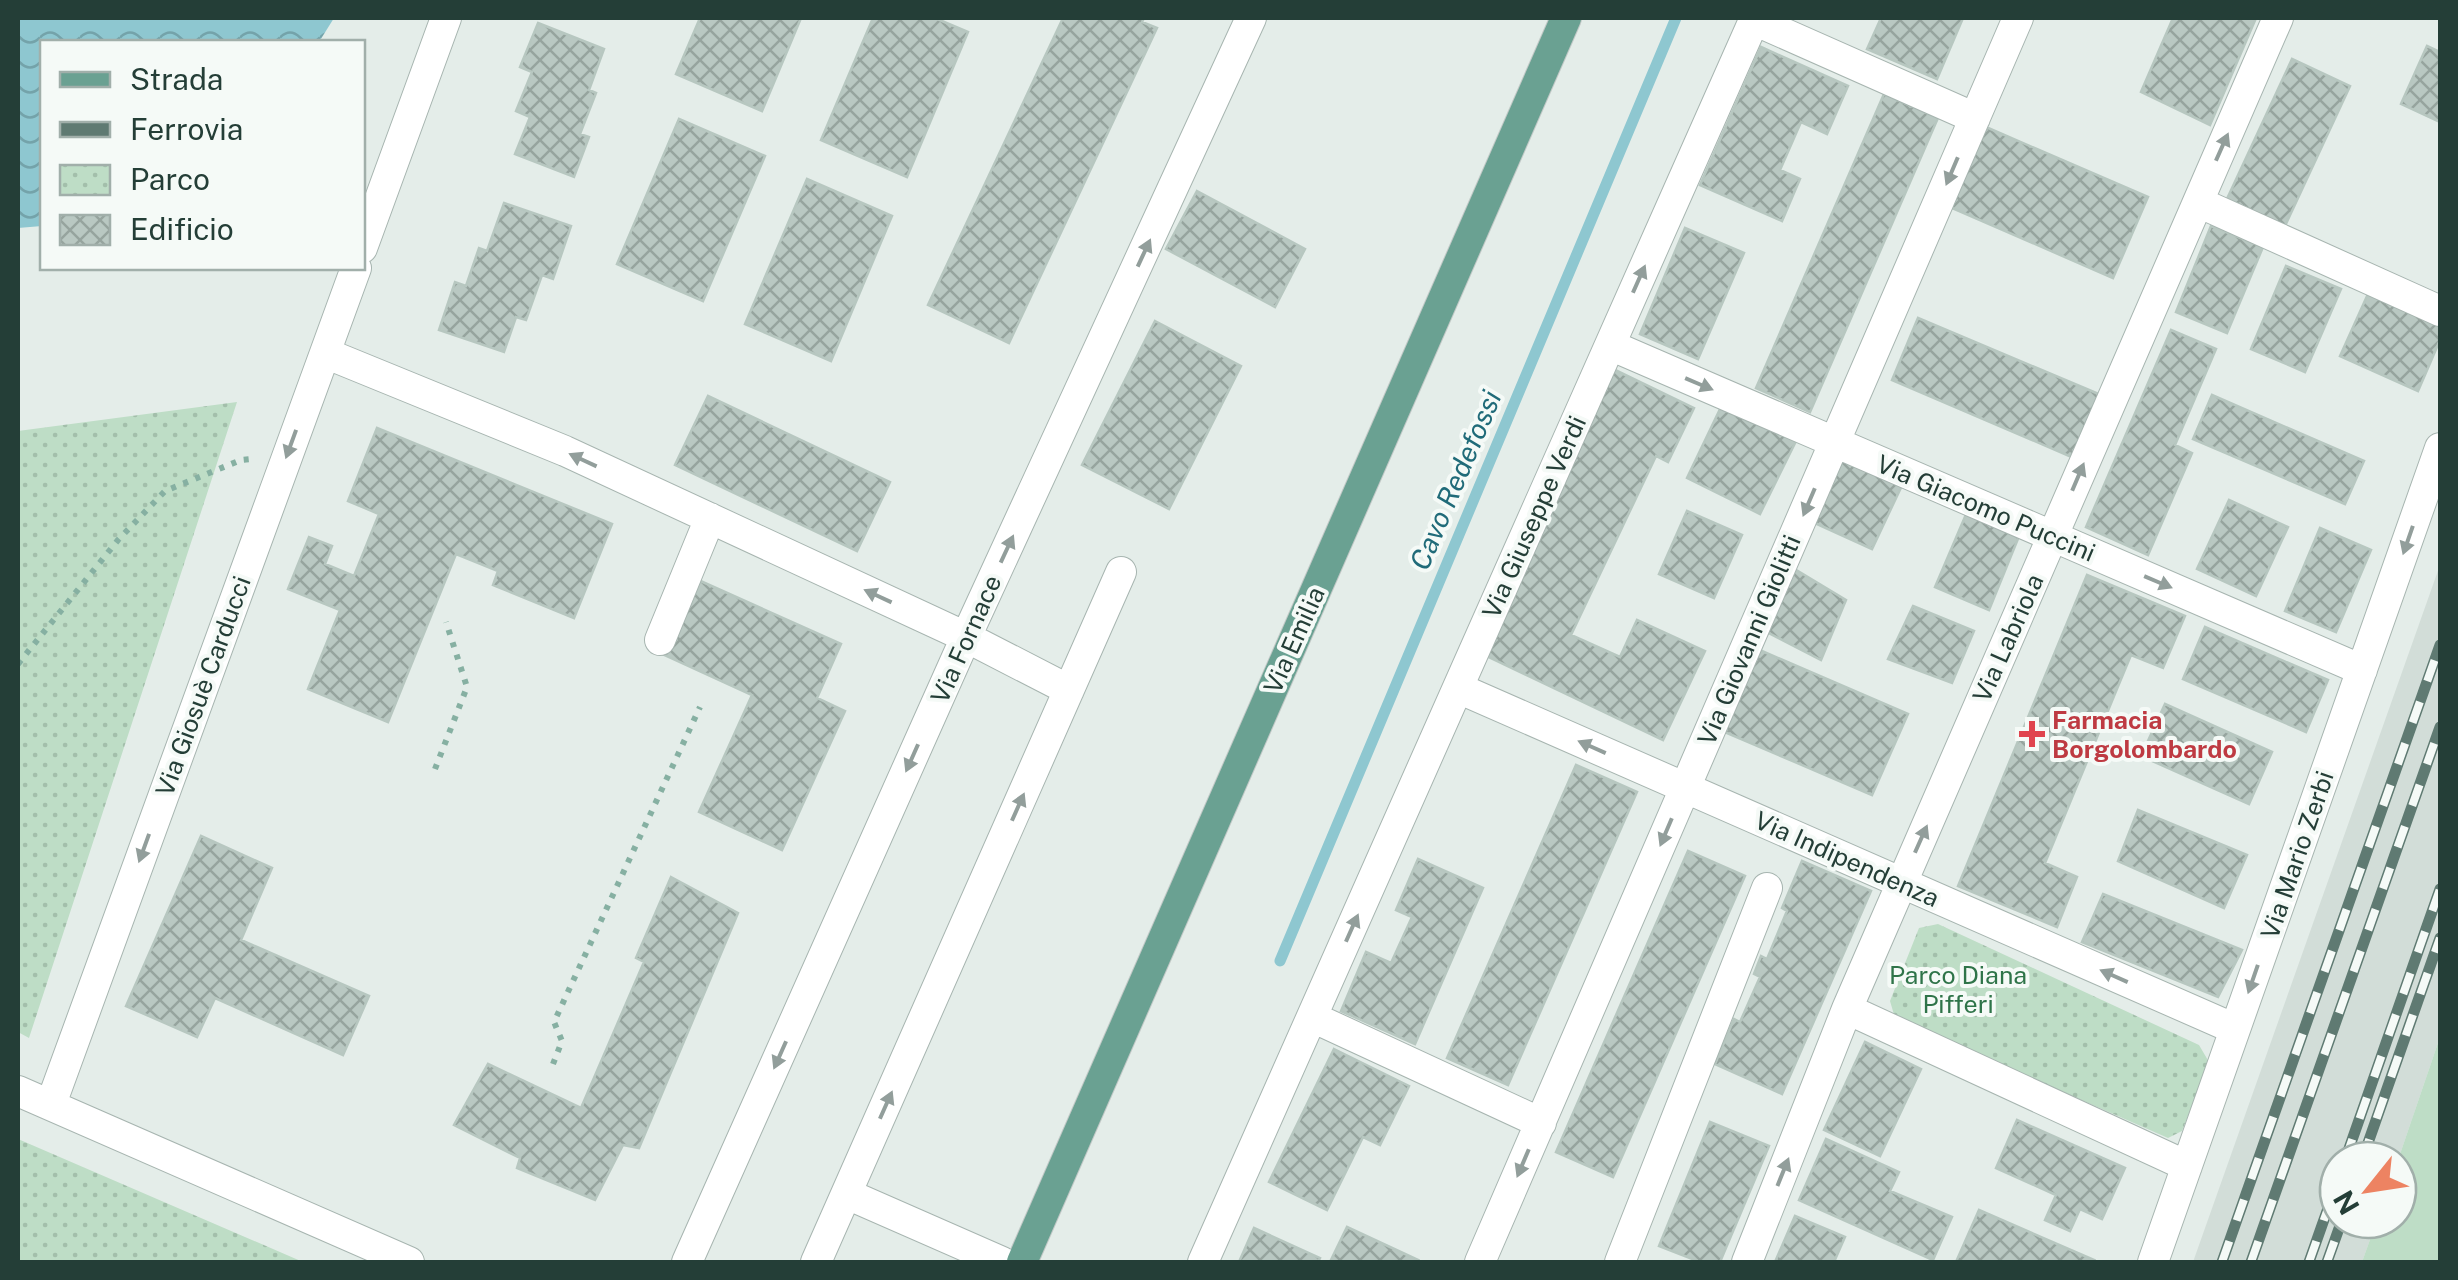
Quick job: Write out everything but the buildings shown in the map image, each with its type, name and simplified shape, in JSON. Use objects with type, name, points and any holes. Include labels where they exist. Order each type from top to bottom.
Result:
[{"type":"main road","name":"Via Emilia","points":[[1022,1262],[1566,18]]},
{"type":"street","points":[[365,240],[446,18]]},
{"type":"street","name":"Via Fornace","points":[[687,1262],[966,637],[1251,18]]},
{"type":"street","name":"Via Giovanni Giolitti","points":[[1480,1262],[2018,18]]},
{"type":"street","name":"Via Labriola","points":[[1747,1262],[1847,1009],[2278,18]]},
{"type":"street","points":[[1754,19],[1975,118]]},
{"type":"street","name":"Via Giuseppe Verdi","points":[[1203,1262],[1754,19]]},
{"type":"street","points":[[2198,202],[2440,311]]},
{"type":"street","name":"Via Giosuè Carducci","points":[[52,1104],[355,270]]},
{"type":"street","name":"Via Giacomo Puccini","points":[[1610,345],[2362,670]]},
{"type":"street","points":[[325,353],[565,452],[966,637],[1069,690]]},
{"type":"street","name":"Via Mario Zerbi","points":[[2153,1262],[2440,448]]},
{"type":"street","points":[[660,640],[710,518]]},
{"type":"street","points":[[816,1262],[1122,572]]},
{"type":"street","name":"Via Indipendenza","points":[[1458,688],[2235,1029]]},
{"type":"street","points":[[1620,1262],[1767,888]]},
{"type":"street","points":[[1847,1009],[2187,1166]]},
{"type":"street","points":[[1312,1017],[1540,1123]]},
{"type":"street","points":[[18,1091],[409,1262]]},
{"type":"street","points":[[847,1194],[1002,1262]]},
{"type":"path","points":[[18,664],[118,540],[165,491],[241,460],[287,456]]},
{"type":"path","points":[[436,769],[467,688],[446,622]]},
{"type":"path","points":[[552,1064],[562,1041],[554,1022],[700,707]]},
{"type":"shaded area","points":[[2440,565],[2440,1037],[2405,1140],[2318,1140],[2318,1240],[2370,1240],[2362,1262],[2193,1262]]},
{"type":"green space","points":[[237,402],[29,1038],[18,1032],[18,431]]},
{"type":"green space","name":"Parco Diana Pifferi","points":[[1938,924],[2199,1045],[2209,1062],[2182,1131],[2168,1138],[1895,1018],[1890,1001],[1919,928]]},
{"type":"green space","points":[[2440,1037],[2440,1262],[2362,1262],[2370,1240],[2418,1240],[2418,1140],[2405,1140]]},
{"type":"green space","points":[[18,1139],[303,1262],[18,1262]]},
{"type":"water","points":[[18,18],[334,18],[320,40],[40,40],[40,226],[18,228]]},
{"type":"waterway","name":"Cavo Redefossi","points":[[1280,961],[1676,18]]},
{"type":"railway","points":[[2222,1262],[2440,645]]},
{"type":"railway","points":[[2251,1262],[2440,727]]},
{"type":"railway","points":[[2352,1140],[2440,889]]},
{"type":"railway","points":[[2369,1140],[2440,938]]},
{"type":"railway","points":[[2309,1262],[2318,1237]]},
{"type":"railway","points":[[2327,1262],[2335,1240]]},
{"type":"place","name":"Farmacia Borgolombardo","points":[[2032,734]]}]
